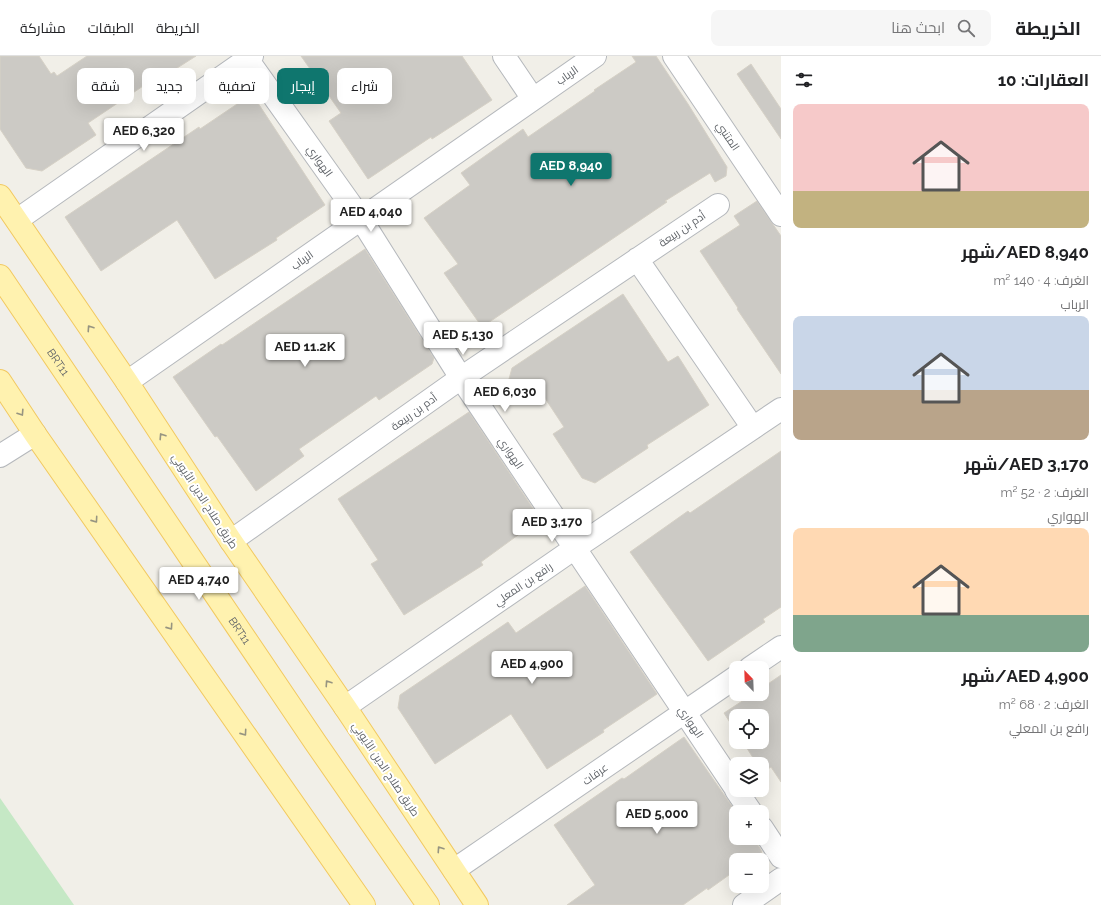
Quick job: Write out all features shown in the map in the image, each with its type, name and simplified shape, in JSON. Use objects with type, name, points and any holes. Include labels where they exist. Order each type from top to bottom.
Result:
[{"type":"main road","name":"طريق صلاح الدين الأيوبي","points":[[0,196],[127,382],[231,541],[477,905]]},
{"type":"main road","name":"BRT11","points":[[0,276],[310,736],[428,905]]},
{"type":"main road","points":[[0,381],[35,434],[364,905]]},
{"type":"street","points":[[504,56],[533,99]]},
{"type":"street","name":"الرباب","points":[[127,382],[594,56]]},
{"type":"street","name":"المتنبي","points":[[674,56],[781,215]]},
{"type":"street","points":[[16,220],[248,57]]},
{"type":"street","name":"الهواري","points":[[248,57],[361,219],[461,378],[729,780]]},
{"type":"street","name":"أدم بن ربيعة","points":[[231,541],[461,378],[718,205]]},
{"type":"street","points":[[637,259],[753,428]]},
{"type":"street","name":"رافع بن المعلي","points":[[344,707],[575,548],[781,409]]},
{"type":"street","points":[[0,456],[35,434]]},
{"type":"street","points":[[760,661],[781,647]]},
{"type":"street","name":"عرفات","points":[[454,870],[729,682]]},
{"type":"street","points":[[769,839],[781,857]]},
{"type":"street","points":[[744,905],[781,879]]},
{"type":"green space","points":[[0,798],[74,905],[0,905]]},
{"type":"building","points":[[0,56],[39,56],[51,74],[54,72],[57,76],[87,56],[196,56],[177,68],[142,68],[142,87],[134,92],[134,68],[77,68],[77,104],[116,104],[88,123],[96,135],[42,171],[26,168],[0,129]]},
{"type":"building","points":[[301,56],[462,56],[492,100],[432,139],[431,137],[368,179],[329,121],[341,113],[329,96],[329,68],[309,68]]},
{"type":"building","points":[[632,56],[656,56],[727,167],[726,176],[715,182],[710,173],[665,201],[667,202],[482,327],[444,273],[458,264],[424,218],[470,185],[461,173],[523,129],[528,137],[636,62]]},
{"type":"building","points":[[751,64],[781,109],[781,139],[737,74]]},
{"type":"building","points":[[237,104],[259,104],[325,205],[276,238],[277,240],[215,279],[177,220],[101,271],[65,217],[199,127],[200,129]]},
{"type":"building","points":[[757,201],[781,236],[781,374],[700,251],[740,225],[734,216]]},
{"type":"building","points":[[365,249],[434,358],[432,364],[379,400],[376,396],[299,449],[304,456],[256,491],[217,436],[215,437],[173,377]]},
{"type":"building","points":[[623,294],[668,362],[678,356],[709,405],[647,445],[648,448],[595,483],[582,478],[553,434],[564,427],[535,383],[519,394],[509,379],[512,368]]},
{"type":"building","points":[[469,412],[540,519],[481,562],[483,565],[404,615],[371,564],[378,560],[338,499]]},
{"type":"building","points":[[781,451],[781,607],[763,619],[765,622],[708,661],[630,552],[688,511],[690,513]]},
{"type":"building","points":[[585,586],[657,694],[603,730],[604,732],[547,769],[511,714],[435,764],[398,708],[400,695],[508,622],[516,633]]},
{"type":"building","points":[[781,675],[781,782],[771,767],[769,768],[769,757],[753,757],[747,749],[769,749],[769,709],[730,709],[742,701],[769,701],[769,683]]},
{"type":"building","points":[[729,710],[729,721],[724,713]]},
{"type":"building","points":[[684,737],[731,805],[729,805],[729,845],[758,845],[762,852],[729,853],[729,875],[683,905],[567,905],[595,885],[554,825],[622,778],[624,779]]}]
